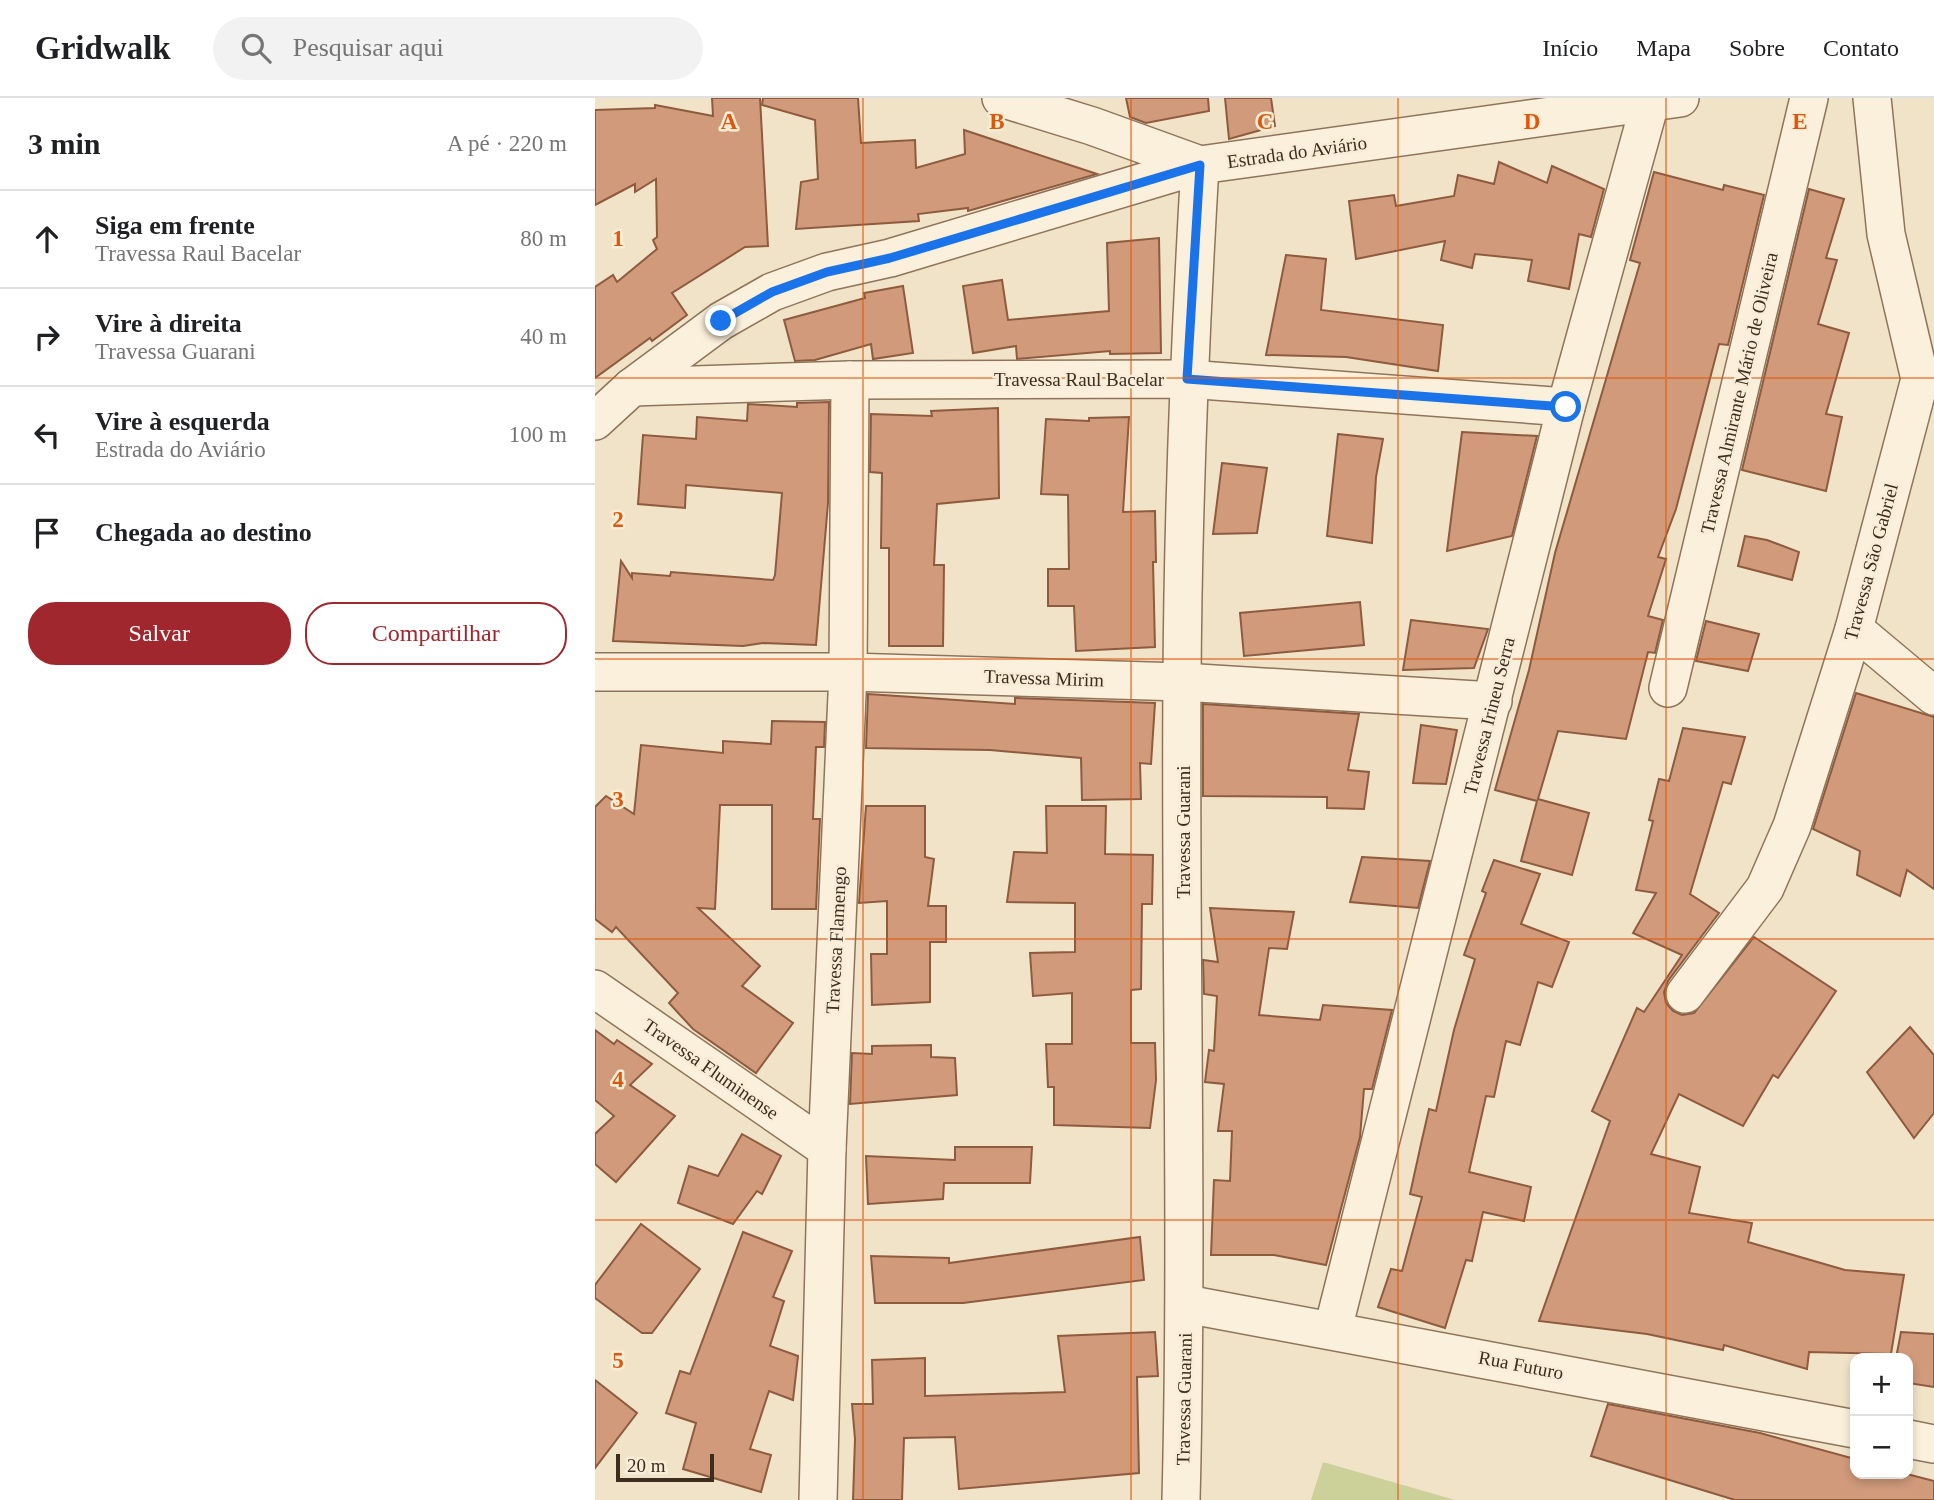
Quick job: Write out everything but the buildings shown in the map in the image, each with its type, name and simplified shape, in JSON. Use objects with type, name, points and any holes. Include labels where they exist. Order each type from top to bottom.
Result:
[{"type":"street","points":[[1001,98],[1092,126],[1200,165]]},
{"type":"street","name":"Travessa Almirante Mário de Oliveira","points":[[1668,688],[1809,98]]},
{"type":"street","name":"Travessa São Gabriel","points":[[1685,994],[1765,888],[1792,826],[1854,629],[1927,381],[1886,234],[1872,98]]},
{"type":"street","name":"Estrada do Aviário","points":[[595,421],[632,387],[721,321],[772,292],[827,272],[890,258],[1200,165],[1665,101]]},
{"type":"street","name":"Travessa Irineu Serra","points":[[1333,1329],[1566,407],[1665,101]]},
{"type":"street","name":"Travessa Guarani","points":[[1181,1500],[1186,1304],[1182,682],[1187,379],[1200,165]]},
{"type":"street","name":"Travessa Raul Bacelar","points":[[632,387],[850,380],[1187,379],[1566,407]]},
{"type":"street","name":"Travessa Flamengo","points":[[818,1500],[827,1149],[848,672],[850,380]]},
{"type":"street","points":[[1854,629],[1934,696]]},
{"type":"street","name":"Travessa Mirim","points":[[595,671],[848,672],[1182,682],[1493,701]]},
{"type":"street","name":"Travessa Fluminense","points":[[595,989],[827,1149]]},
{"type":"street","name":"Rua Futuro","points":[[1186,1304],[1333,1329],[1850,1428]]},
{"type":"street","points":[[1913,1440],[1934,1444]]},
{"type":"green space","points":[[1323,1462],[1455,1500],[1311,1500]]},
{"type":"route","points":[[721,321],[772,292],[827,272],[890,258],[1200,165],[1187,379],[1566,407]]}]
